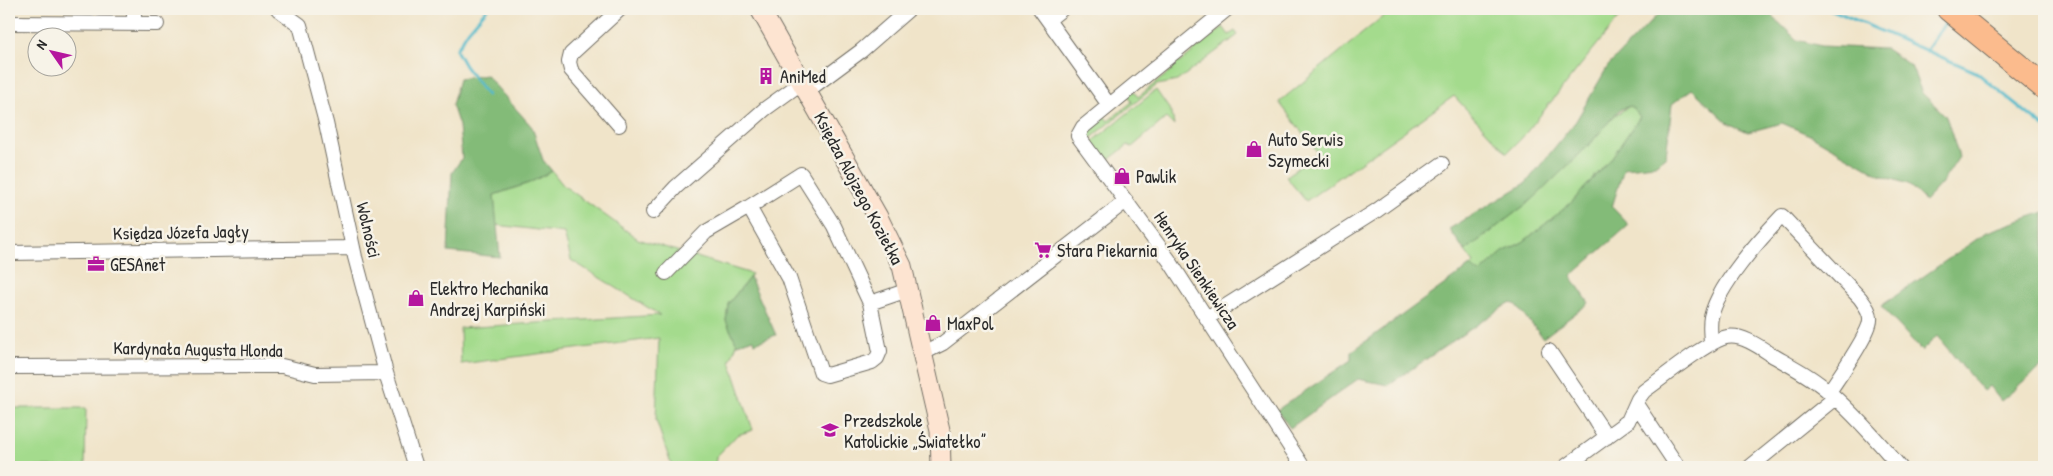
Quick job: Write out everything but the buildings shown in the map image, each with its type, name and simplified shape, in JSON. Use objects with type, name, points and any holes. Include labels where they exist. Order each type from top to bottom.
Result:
[{"type":"highway","points":[[1949,9],[2044,87]]},
{"type":"highway","points":[[1972,9],[2044,69]]},
{"type":"street","points":[[134,9],[134,24]]},
{"type":"street","name":"Wolności","points":[[278,9],[300,25],[326,123],[353,248],[386,373],[416,467]]},
{"type":"street","points":[[619,125],[571,70],[569,62],[571,54],[620,9]]},
{"type":"street","name":"Księdza Alojzego Koziełka","points":[[760,9],[878,218],[902,266],[940,430],[941,467]]},
{"type":"street","points":[[653,212],[676,187],[765,110],[861,51],[909,9]]},
{"type":"street","points":[[1040,9],[1109,105]]},
{"type":"street","points":[[1048,20],[1062,9]]},
{"type":"street","name":"Henryka Sienkiewicza","points":[[1227,9],[1080,129],[1078,136],[1165,254],[1303,467]]},
{"type":"street","points":[[9,23],[157,24]]},
{"type":"street","points":[[1207,318],[1376,211],[1442,164]]},
{"type":"street","points":[[666,273],[706,232],[801,174],[834,226],[870,303],[880,351],[877,358],[872,362],[827,375],[821,373],[789,278],[748,207]]},
{"type":"street","points":[[923,353],[940,345],[1126,201]]},
{"type":"street","points":[[1711,344],[1712,317],[1719,301],[1752,248],[1782,216],[1860,298],[1868,310],[1871,321],[1832,395],[1750,467]]},
{"type":"street","name":"Księdza Józefa Jagły","points":[[9,253],[353,248]]},
{"type":"street","points":[[870,303],[908,290]]},
{"type":"street","points":[[1565,467],[1628,421],[1644,391],[1711,344],[1728,337],[1742,338],[1769,353],[1832,395],[1873,436],[1900,467]]},
{"type":"street","points":[[1549,351],[1607,437]]},
{"type":"street","name":"Kardynała Augusta Hlonda","points":[[9,367],[282,366],[315,374],[386,373]]},
{"type":"street","points":[[1636,404],[1678,467]]},
{"type":"green space","points":[[1392,9],[1626,9],[1521,139],[1507,153],[1454,96],[1306,201],[1286,177],[1317,152],[1279,102]]},
{"type":"green space","points":[[1663,9],[1754,9],[1771,15],[1797,40],[1821,46],[1886,49],[1911,66],[1922,93],[1946,116],[1959,157],[1941,184],[1925,201],[1908,184],[1880,175],[1812,136],[1782,123],[1748,132],[1728,123],[1692,89],[1672,104],[1666,156],[1655,165],[1624,168],[1612,207],[1629,225],[1571,276],[1589,303],[1543,338],[1515,304],[1509,303],[1388,385],[1358,379],[1290,428],[1277,410],[1351,360],[1351,352],[1470,266],[1480,273],[1503,252],[1523,242],[1571,203],[1610,160],[1640,117],[1630,106],[1619,110],[1589,145],[1533,199],[1465,251],[1449,229],[1526,183],[1576,121],[1608,66]]},
{"type":"green space","points":[[1223,27],[1229,35],[1235,31],[1238,35],[1177,81],[1157,85],[1090,139],[1085,133],[1103,115],[1108,121],[1132,102],[1128,95],[1133,91],[1138,97],[1172,70],[1168,63],[1174,57],[1179,63]]},
{"type":"green space","points":[[486,75],[532,127],[543,160],[552,171],[529,183],[494,195],[500,257],[448,252],[452,173],[462,158],[459,126],[452,105],[459,79]]},
{"type":"green space","points":[[1156,90],[1172,113],[1174,126],[1166,118],[1132,147],[1128,145],[1107,161],[1092,142]]},
{"type":"green space","points":[[1630,106],[1640,117],[1610,160],[1571,203],[1523,242],[1503,252],[1480,273],[1470,266],[1474,263],[1465,251],[1533,199],[1589,145],[1615,115]]},
{"type":"green space","points":[[552,171],[563,185],[638,239],[752,274],[728,304],[726,321],[737,344],[730,361],[753,430],[737,435],[716,457],[715,467],[672,467],[656,420],[659,338],[461,364],[460,328],[660,315],[571,260],[564,233],[496,225],[494,195],[529,183]]},
{"type":"green space","points":[[2044,212],[2044,365],[2001,401],[1989,386],[1983,391],[1937,336],[1922,351],[1881,306],[1987,232]]},
{"type":"green space","points":[[750,277],[776,335],[755,343],[754,339],[737,344],[726,321],[728,304]]},
{"type":"green space","points":[[9,408],[86,408],[85,467],[9,467]]},
{"type":"waterway","points":[[487,9],[468,31],[456,50],[465,66],[487,95]]},
{"type":"waterway","points":[[1830,9],[1976,72],[2044,127]]},
{"type":"waterway","points":[[1926,51],[1947,20]]},
{"type":"place","name":"AniMed","points":[[766,76]]},
{"type":"place","name":"Auto Serwis Szymecki","points":[[1254,149]]},
{"type":"place","name":"Pawlik","points":[[1122,176]]},
{"type":"place","name":"Stara Piekarnia","points":[[1043,250]]},
{"type":"place","name":"GESAnet","points":[[96,264]]},
{"type":"place","name":"Elektro Mechanika Andrzej Karpiński","points":[[416,298]]},
{"type":"place","name":"MaxPol","points":[[933,323]]},
{"type":"place","name":"Przedszkole Katolickie „Światełko”","points":[[830,430]]}]
